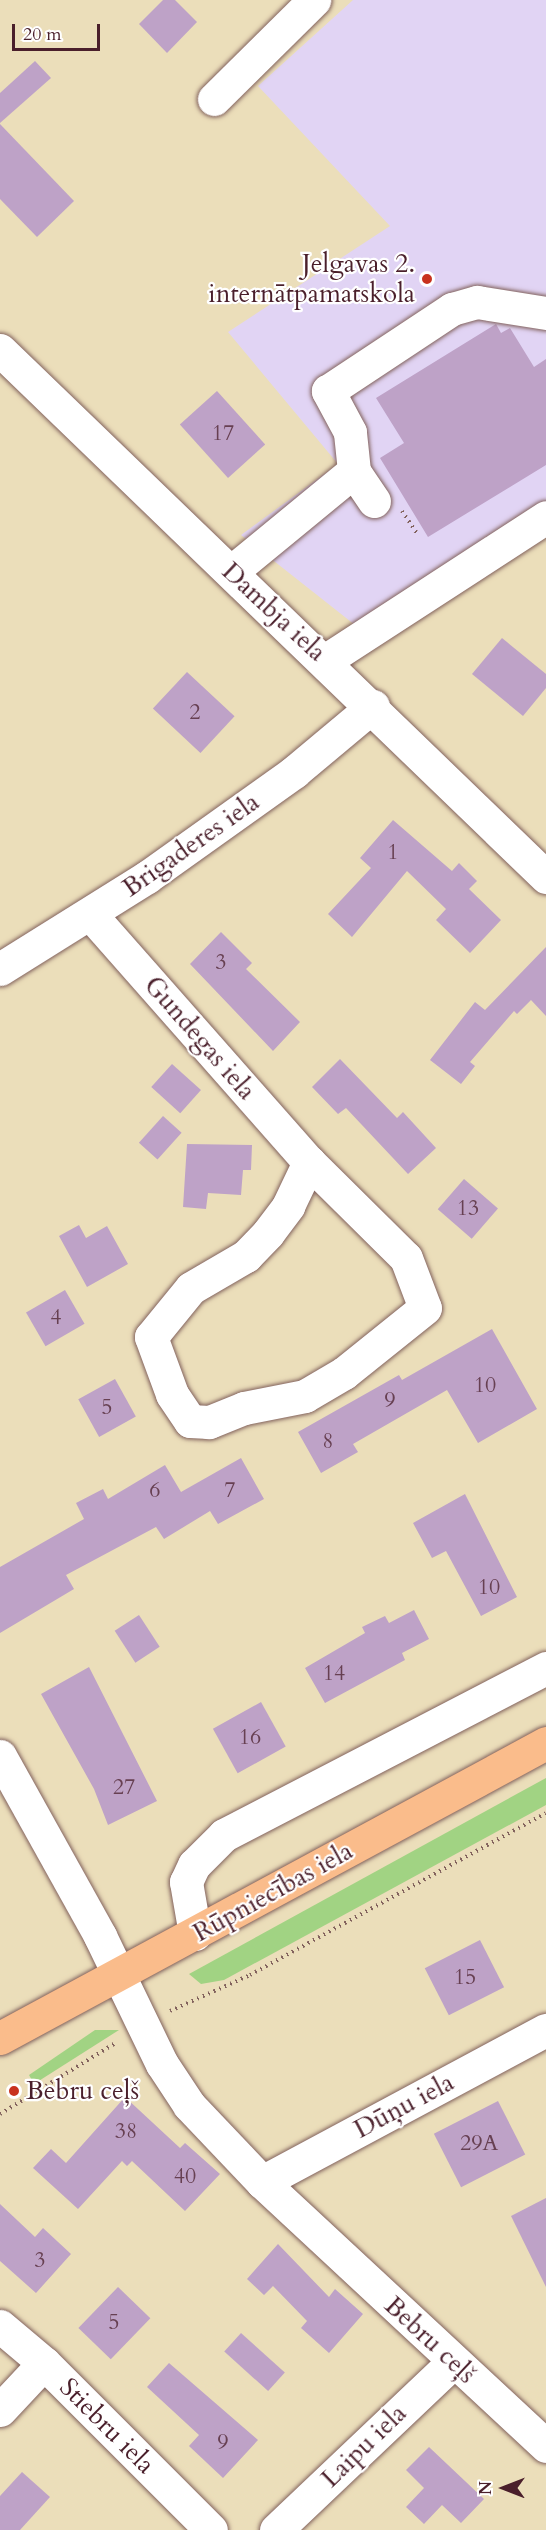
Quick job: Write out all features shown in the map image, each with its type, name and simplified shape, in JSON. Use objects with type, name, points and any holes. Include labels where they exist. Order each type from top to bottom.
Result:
[{"type":"main road","name":"Rūpniecības iela","points":[[0,2038],[118,1977],[546,1743]]},
{"type":"street","points":[[214,99],[314,0]]},
{"type":"street","points":[[387,504],[354,471],[350,432],[328,391],[452,309],[477,302],[546,313]]},
{"type":"street","name":"Dambja iela","points":[[0,350],[326,660],[546,877]]},
{"type":"street","points":[[231,572],[354,471]]},
{"type":"street","points":[[326,660],[546,517]]},
{"type":"street","name":"Brigaderes iela","points":[[0,969],[91,915],[294,772],[373,706]]},
{"type":"street","name":"Gundegas iela","points":[[91,915],[309,1162],[406,1258],[425,1308],[344,1373],[305,1396],[244,1408],[209,1422],[190,1421],[172,1394],[151,1338],[191,1288],[246,1256],[268,1233],[288,1206],[309,1162]]},
{"type":"street","points":[[195,1934],[186,1882],[194,1865],[225,1835],[546,1668]]},
{"type":"street","name":"Bebru ceļš","points":[[0,1756],[100,1936],[142,2026],[189,2105],[262,2182],[452,2362],[546,2446]]},
{"type":"street","name":"Dūņu iela","points":[[262,2182],[546,2030]]},
{"type":"street","name":"Stiebru iela","points":[[0,2326],[44,2362],[211,2530]]},
{"type":"street","points":[[0,2410],[44,2362]]},
{"type":"street","name":"Laipu iela","points":[[276,2530],[452,2362]]},
{"type":"path","points":[[387,504],[418,535]]},
{"type":"path","points":[[0,2114],[142,2026],[250,1975],[546,1813]]},
{"type":"shaded area","name":"Jelgavas 2. internātpamatskola","points":[[353,0],[546,0],[546,503],[355,625],[241,535],[338,464],[228,332],[390,226],[258,86]]},
{"type":"green space","points":[[546,1778],[546,1805],[224,1980],[201,1984],[189,1974]]},
{"type":"green space","points":[[95,2030],[119,2030],[34,2084],[29,2075]]},
{"type":"building","points":[[163,0],[175,0],[197,22],[167,53],[139,24]]},
{"type":"building","points":[[35,61],[51,78],[0,123],[0,93]]},
{"type":"building","points":[[0,124],[74,201],[37,237],[0,199]]},
{"type":"building","points":[[496,324],[501,333],[510,328],[534,367],[546,359],[546,465],[428,537],[380,458],[404,443],[376,398]]},
{"type":"building","points":[[217,391],[265,445],[228,478],[180,424]]},
{"type":"building","points":[[502,638],[546,674],[546,688],[523,716],[472,674]]},
{"type":"building","points":[[187,672],[235,716],[200,753],[153,709]]},
{"type":"building","points":[[393,820],[452,871],[459,863],[477,881],[469,889],[501,920],[470,953],[436,920],[446,909],[407,871],[352,937],[328,914],[371,868],[360,858]]},
{"type":"building","points":[[221,932],[252,963],[246,969],[300,1022],[273,1051],[190,964]]},
{"type":"building","points":[[546,947],[546,1016],[531,1000],[517,1014],[514,1011],[470,1062],[475,1066],[461,1084],[430,1060],[475,1002],[485,1010]]},
{"type":"building","points":[[340,1059],[397,1118],[403,1112],[436,1148],[408,1174],[346,1108],[338,1114],[312,1087]]},
{"type":"building","points":[[172,1064],[201,1090],[180,1113],[151,1087]]},
{"type":"building","points":[[163,1116],[182,1133],[157,1159],[139,1143]]},
{"type":"building","points":[[187,1144],[252,1145],[251,1170],[243,1170],[241,1195],[208,1193],[206,1209],[183,1207]]},
{"type":"building","points":[[464,1179],[498,1209],[472,1239],[438,1209]]},
{"type":"building","points":[[79,1225],[86,1238],[107,1226],[128,1264],[87,1287],[59,1236]]},
{"type":"building","points":[[65,1290],[84,1324],[46,1346],[26,1312]]},
{"type":"building","points":[[492,1329],[537,1409],[478,1443],[447,1390],[353,1444],[358,1452],[321,1473],[298,1432],[399,1375],[402,1380]]},
{"type":"building","points":[[115,1379],[136,1417],[99,1437],[78,1399]]},
{"type":"building","points":[[241,1458],[264,1499],[218,1524],[210,1511],[164,1539],[156,1527],[66,1575],[74,1589],[0,1633],[0,1567],[84,1519],[76,1503],[103,1489],[108,1499],[165,1465],[181,1492]]},
{"type":"building","points":[[465,1494],[517,1597],[481,1616],[446,1551],[432,1558],[413,1523]]},
{"type":"building","points":[[414,1610],[429,1639],[402,1653],[405,1660],[325,1703],[305,1668],[365,1633],[362,1627],[385,1616],[389,1623]]},
{"type":"building","points":[[139,1615],[160,1647],[135,1663],[115,1631]]},
{"type":"building","points":[[89,1667],[157,1801],[108,1825],[94,1789],[41,1694]]},
{"type":"building","points":[[261,1702],[286,1747],[238,1773],[213,1729]]},
{"type":"building","points":[[480,1940],[504,1987],[449,2015],[425,1968]]},
{"type":"building","points":[[125,2097],[180,2148],[185,2143],[220,2174],[185,2211],[132,2161],[127,2166],[122,2161],[78,2209],[33,2168],[51,2149],[66,2163]]},
{"type":"building","points":[[498,2101],[525,2154],[461,2187],[434,2134]]},
{"type":"building","points":[[546,2198],[546,2287],[511,2216]]},
{"type":"building","points":[[0,2204],[35,2237],[43,2228],[71,2254],[36,2293],[0,2261]]},
{"type":"building","points":[[278,2244],[329,2297],[335,2289],[363,2314],[329,2353],[301,2328],[307,2321],[273,2286],[264,2295],[247,2279]]},
{"type":"building","points":[[118,2287],[150,2318],[111,2359],[78,2328]]},
{"type":"building","points":[[241,2333],[285,2372],[268,2391],[224,2352]]},
{"type":"building","points":[[169,2363],[258,2440],[223,2478],[189,2446],[199,2435],[147,2387]]},
{"type":"building","points":[[429,2447],[484,2499],[461,2523],[442,2505],[424,2524],[406,2507],[424,2488],[406,2470]]},
{"type":"building","points":[[22,2472],[50,2497],[20,2530],[0,2530],[0,2496]]},
{"type":"place","name":"Jelgavas 2. internātpamatskola","points":[[427,279]]},
{"type":"place","name":"Bebru ceļš","points":[[14,2091]]}]
